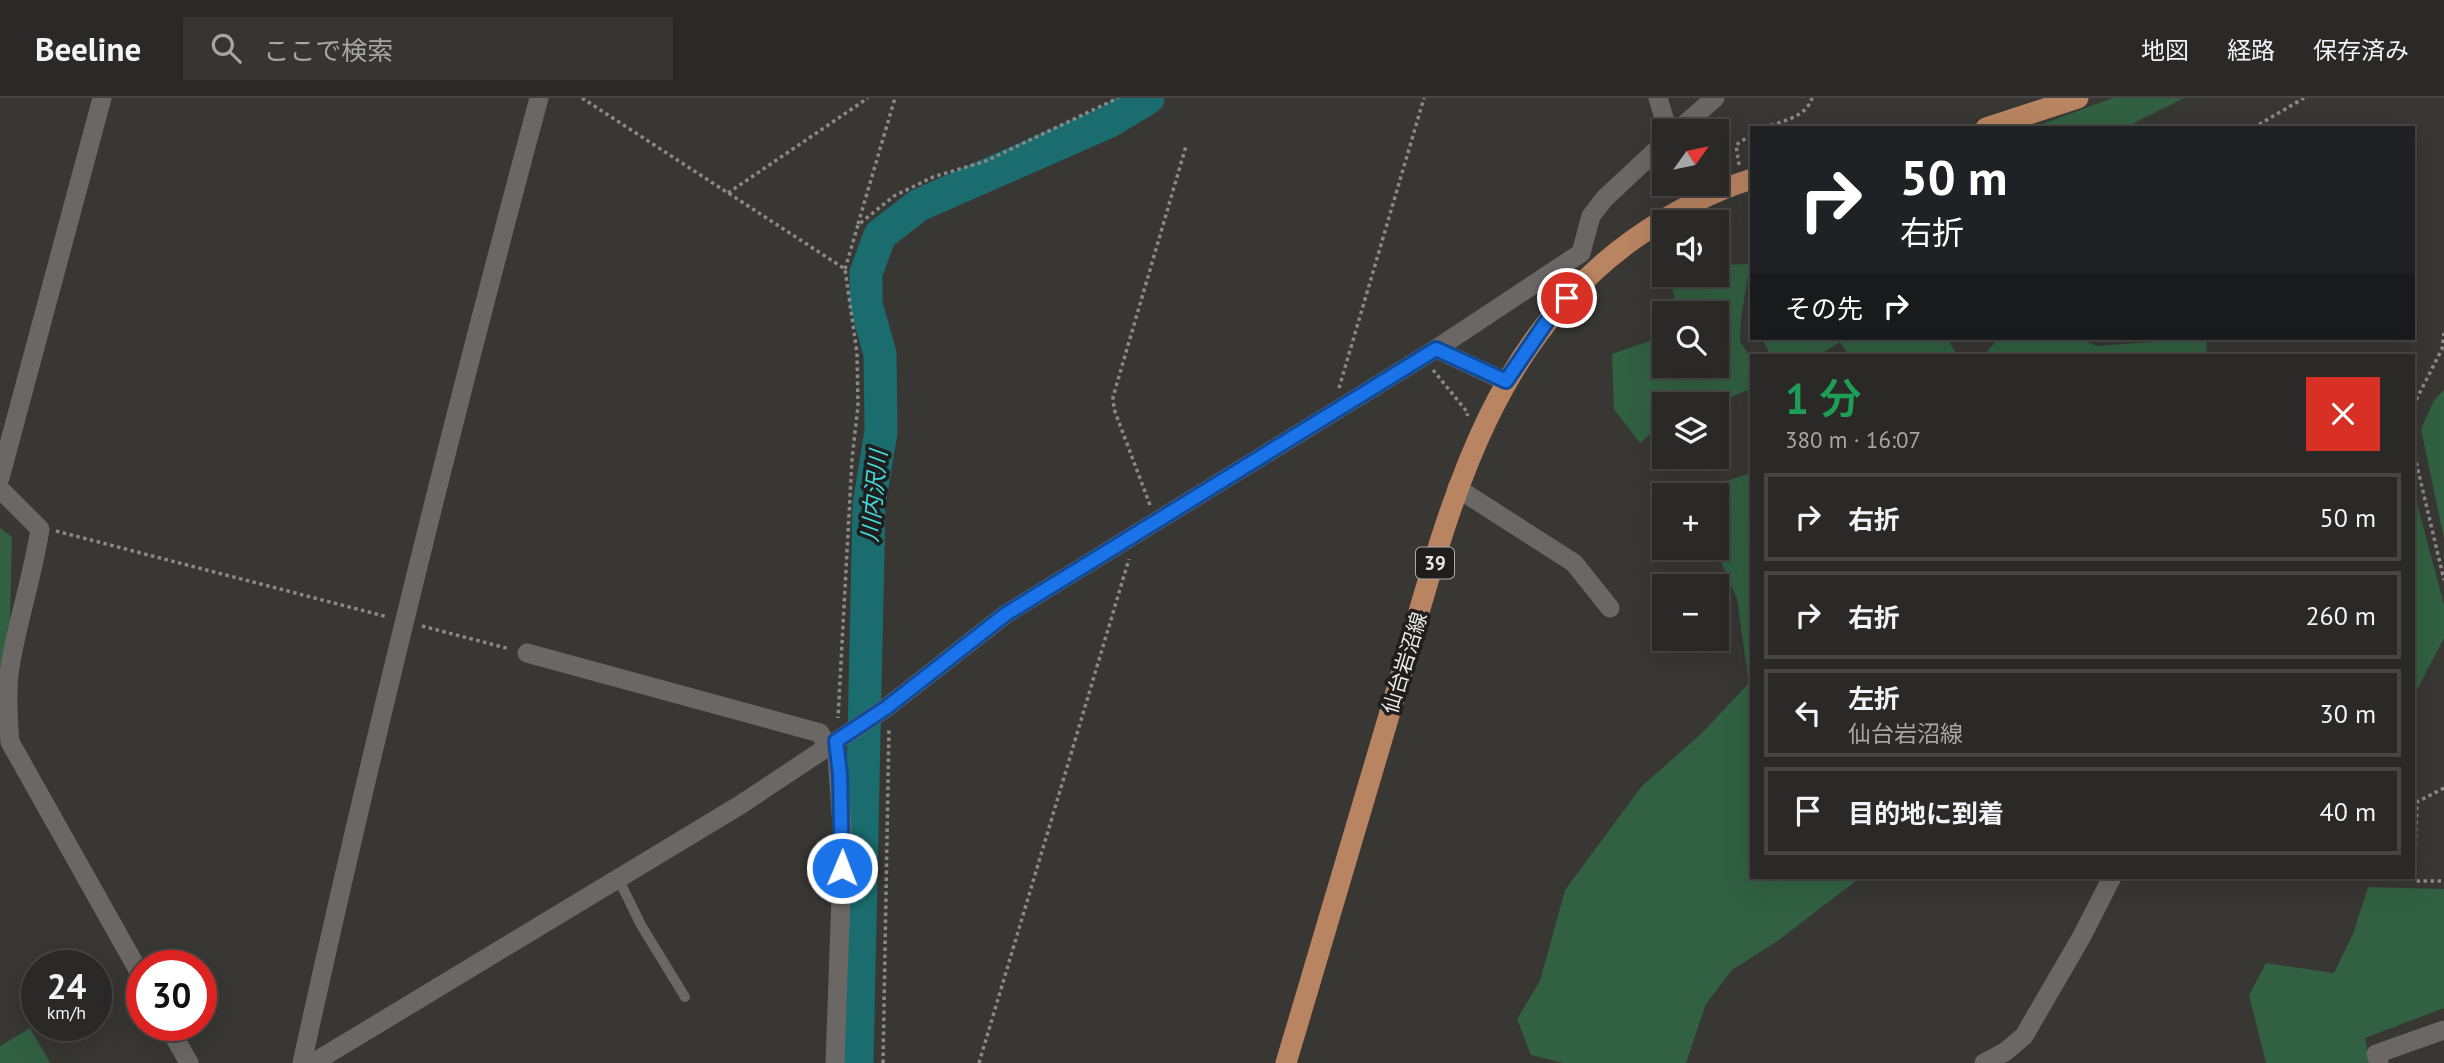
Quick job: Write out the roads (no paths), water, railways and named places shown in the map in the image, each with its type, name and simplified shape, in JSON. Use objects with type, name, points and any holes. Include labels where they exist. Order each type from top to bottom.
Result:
[{"type":"main road","points":[[1992,126],[2078,98]]},
{"type":"main road","name":"仙台岩沼線","points":[[1286,1063],[1457,488],[1506,381],[1549,318],[1584,278],[1613,254],[1678,211],[1748,180]]},
{"type":"street","points":[[0,478],[102,98]]},
{"type":"street","points":[[302,1063],[350,842],[459,396],[539,98]]},
{"type":"street","points":[[1658,98],[1664,119]]},
{"type":"street","points":[[1691,119],[1715,98]]},
{"type":"street","points":[[313,1063],[740,804],[888,706],[1006,614],[1331,415],[1581,253],[1591,216],[1605,198],[1652,154]]},
{"type":"street","points":[[1436,349],[1506,381]]},
{"type":"street","points":[[1457,488],[1574,563],[1610,608]]},
{"type":"street","points":[[0,489],[40,529],[32,579],[10,663],[5,746],[126,950]]},
{"type":"street","points":[[527,653],[820,733],[837,741]]},
{"type":"street","points":[[835,1063],[842,841],[837,741]]},
{"type":"street","points":[[1984,1063],[2005,1052],[2024,1036],[2082,936],[2111,879]]},
{"type":"street","points":[[2379,1063],[2376,1054],[2444,1030]]},
{"type":"street","points":[[177,1041],[189,1063]]},
{"type":"lane","points":[[618,878],[641,925],[685,997]]},
{"type":"waterway","name":"川内沢川","points":[[857,1063],[869,505],[881,432],[880,354],[866,304],[866,273],[880,235],[919,205],[1108,122],[1148,98]]}]
